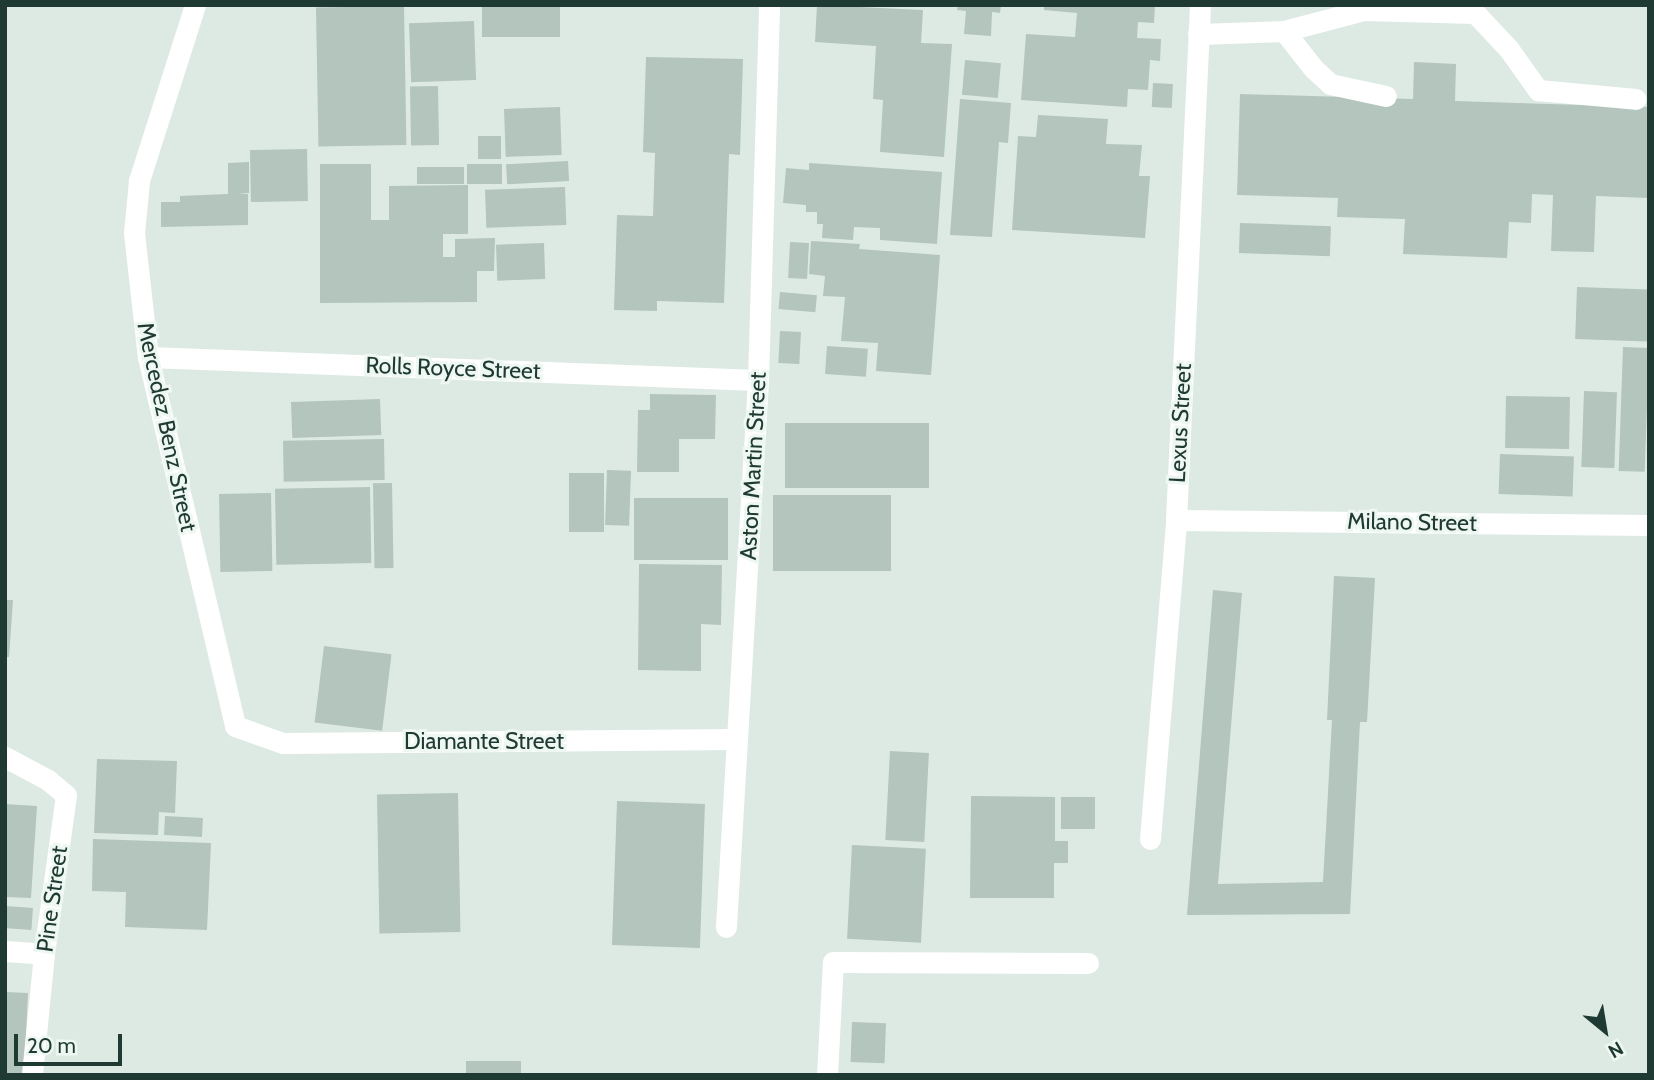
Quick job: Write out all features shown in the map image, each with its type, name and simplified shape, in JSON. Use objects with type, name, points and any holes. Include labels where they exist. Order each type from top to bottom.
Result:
[{"type":"street","name":"Mercedez Benz Street","points":[[195,5],[139,181],[134,233],[148,357],[234,726]]},
{"type":"street","name":"Aston Martin Street","points":[[726,927],[758,380],[769,5]]},
{"type":"street","name":"Lexus Street","points":[[1150,839],[1176,520],[1200,5]]},
{"type":"street","points":[[1198,34],[1284,31],[1364,10],[1475,13],[1508,48],[1538,90],[1636,99]]},
{"type":"street","points":[[1284,31],[1313,68],[1330,84],[1387,96]]},
{"type":"street","name":"Rolls Royce Street","points":[[148,357],[758,380]]},
{"type":"street","name":"Milano Street","points":[[1176,520],[1649,525]]},
{"type":"street","name":"Diamante Street","points":[[234,726],[283,743],[736,739]]},
{"type":"street","name":"Pine Street","points":[[5,757],[48,780],[66,795],[44,954],[32,1075]]},
{"type":"street","points":[[5,951],[44,954]]},
{"type":"street","points":[[827,1075],[833,962],[1088,963]]},
{"type":"building","points":[[482,5],[560,5],[560,37],[482,37]]},
{"type":"building","points":[[817,5],[923,10],[921,43],[952,44],[944,157],[880,152],[883,100],[873,99],[876,46],[815,42]]},
{"type":"building","points":[[958,5],[1001,5],[1000,13],[992,12],[991,36],[964,34],[966,11],[957,10]]},
{"type":"building","points":[[1044,5],[1155,5],[1154,23],[1138,22],[1137,38],[1161,39],[1160,61],[1150,60],[1148,90],[1128,89],[1127,107],[1021,100],[1026,34],[1075,37],[1077,13],[1044,10]]},
{"type":"building","points":[[404,6],[406,145],[318,147],[316,8]]},
{"type":"building","points":[[474,21],[476,80],[411,82],[409,23]]},
{"type":"building","points":[[646,57],[743,59],[740,155],[729,154],[724,303],[657,301],[657,311],[614,310],[617,215],[653,216],[655,153],[643,152]]},
{"type":"building","points":[[965,60],[1001,63],[998,98],[962,95]]},
{"type":"building","points":[[1414,62],[1456,64],[1455,101],[1649,107],[1649,198],[1596,196],[1594,252],[1551,251],[1553,195],[1532,194],[1531,223],[1509,222],[1507,258],[1403,254],[1405,219],[1337,217],[1338,198],[1237,195],[1240,94],[1413,99]]},
{"type":"building","points":[[1153,83],[1173,84],[1172,108],[1152,107]]},
{"type":"building","points":[[410,86],[438,86],[439,145],[411,145]]},
{"type":"building","points":[[960,99],[1011,103],[1008,143],[999,142],[992,237],[950,235]]},
{"type":"building","points":[[560,107],[562,155],[506,157],[504,109]]},
{"type":"building","points":[[1038,115],[1108,119],[1106,144],[1142,145],[1139,176],[1150,176],[1145,238],[1012,230],[1018,136],[1036,137]]},
{"type":"building","points":[[478,136],[501,136],[501,159],[478,159]]},
{"type":"building","points":[[307,149],[308,201],[251,202],[250,150]]},
{"type":"building","points":[[568,161],[569,181],[507,184],[506,164]]},
{"type":"building","points":[[249,162],[249,193],[237,193],[248,194],[248,225],[161,227],[161,202],[180,202],[180,196],[228,194],[228,163]]},
{"type":"building","points":[[809,163],[942,172],[937,244],[880,240],[880,228],[854,227],[853,240],[822,238],[823,224],[817,224],[817,212],[806,212],[806,205],[783,203],[786,168],[809,170]]},
{"type":"building","points":[[320,164],[371,164],[371,220],[389,220],[389,186],[468,185],[468,234],[443,234],[443,257],[455,257],[455,239],[495,238],[494,271],[477,271],[477,302],[320,303]]},
{"type":"building","points":[[467,164],[502,164],[502,184],[467,184]]},
{"type":"building","points":[[417,167],[464,167],[464,184],[417,184]]},
{"type":"building","points":[[565,187],[566,225],[486,228],[485,190]]},
{"type":"building","points":[[1240,223],[1331,226],[1330,256],[1239,253]]},
{"type":"building","points":[[811,241],[860,244],[859,249],[940,255],[931,375],[876,371],[878,343],[841,341],[845,297],[823,296],[825,276],[809,274]]},
{"type":"building","points":[[790,242],[809,243],[807,279],[788,278]]},
{"type":"building","points":[[544,243],[545,279],[497,281],[496,245]]},
{"type":"building","points":[[1577,287],[1649,290],[1647,341],[1575,339]]},
{"type":"building","points":[[780,292],[817,295],[815,312],[779,309]]},
{"type":"building","points":[[780,331],[801,332],[799,364],[778,363]]},
{"type":"building","points":[[827,346],[868,349],[866,377],[825,374]]},
{"type":"building","points":[[1623,347],[1649,348],[1645,472],[1619,471]]},
{"type":"building","points":[[1584,391],[1617,392],[1614,468],[1581,467]]},
{"type":"building","points":[[650,394],[716,395],[715,439],[679,439],[679,472],[637,472],[638,410],[650,410]]},
{"type":"building","points":[[1506,396],[1570,397],[1569,449],[1505,448]]},
{"type":"building","points":[[380,399],[381,435],[292,438],[291,402]]},
{"type":"building","points":[[785,423],[929,423],[929,488],[785,488]]},
{"type":"building","points":[[384,439],[385,480],[284,482],[283,441]]},
{"type":"building","points":[[1500,454],[1574,457],[1573,497],[1499,494]]},
{"type":"building","points":[[607,470],[631,471],[629,526],[605,525]]},
{"type":"building","points":[[569,473],[604,473],[604,532],[569,532]]},
{"type":"building","points":[[373,483],[392,483],[393,568],[374,568]]},
{"type":"building","points":[[370,487],[371,563],[276,565],[275,489]]},
{"type":"building","points":[[271,493],[272,571],[220,572],[219,494]]},
{"type":"building","points":[[773,495],[891,495],[891,571],[773,571]]},
{"type":"building","points":[[634,498],[728,498],[728,560],[634,560]]},
{"type":"building","points":[[639,564],[722,565],[721,625],[701,624],[701,671],[638,670]]},
{"type":"building","points":[[1334,576],[1375,578],[1367,722],[1360,722],[1350,914],[1187,915],[1213,590],[1242,593],[1218,884],[1323,882],[1332,720],[1327,720]]},
{"type":"building","points":[[5,600],[13,600],[9,657],[5,657]]},
{"type":"building","points":[[324,646],[391,654],[382,731],[315,722]]},
{"type":"building","points":[[890,751],[929,753],[924,842],[885,840]]},
{"type":"building","points":[[97,759],[177,761],[175,813],[159,812],[158,835],[94,833]]},
{"type":"building","points":[[458,793],[460,932],[379,933],[377,794]]},
{"type":"building","points":[[971,796],[1055,797],[1055,841],[1068,841],[1068,863],[1054,863],[1054,898],[970,898]]},
{"type":"building","points":[[1061,797],[1095,797],[1095,829],[1061,829]]},
{"type":"building","points":[[617,801],[705,804],[700,948],[612,945]]},
{"type":"building","points":[[5,804],[37,806],[31,898],[5,897]]},
{"type":"building","points":[[165,816],[203,818],[202,837],[164,835]]},
{"type":"building","points":[[93,839],[211,843],[207,930],[125,927],[126,892],[92,891]]},
{"type":"building","points":[[852,845],[926,849],[921,943],[847,939]]},
{"type":"building","points":[[5,906],[33,908],[31,930],[5,928]]},
{"type":"building","points":[[5,992],[28,993],[24,1075],[5,1075]]},
{"type":"building","points":[[852,1022],[886,1023],[885,1063],[851,1062]]},
{"type":"building","points":[[466,1061],[521,1061],[521,1075],[466,1075]]}]
